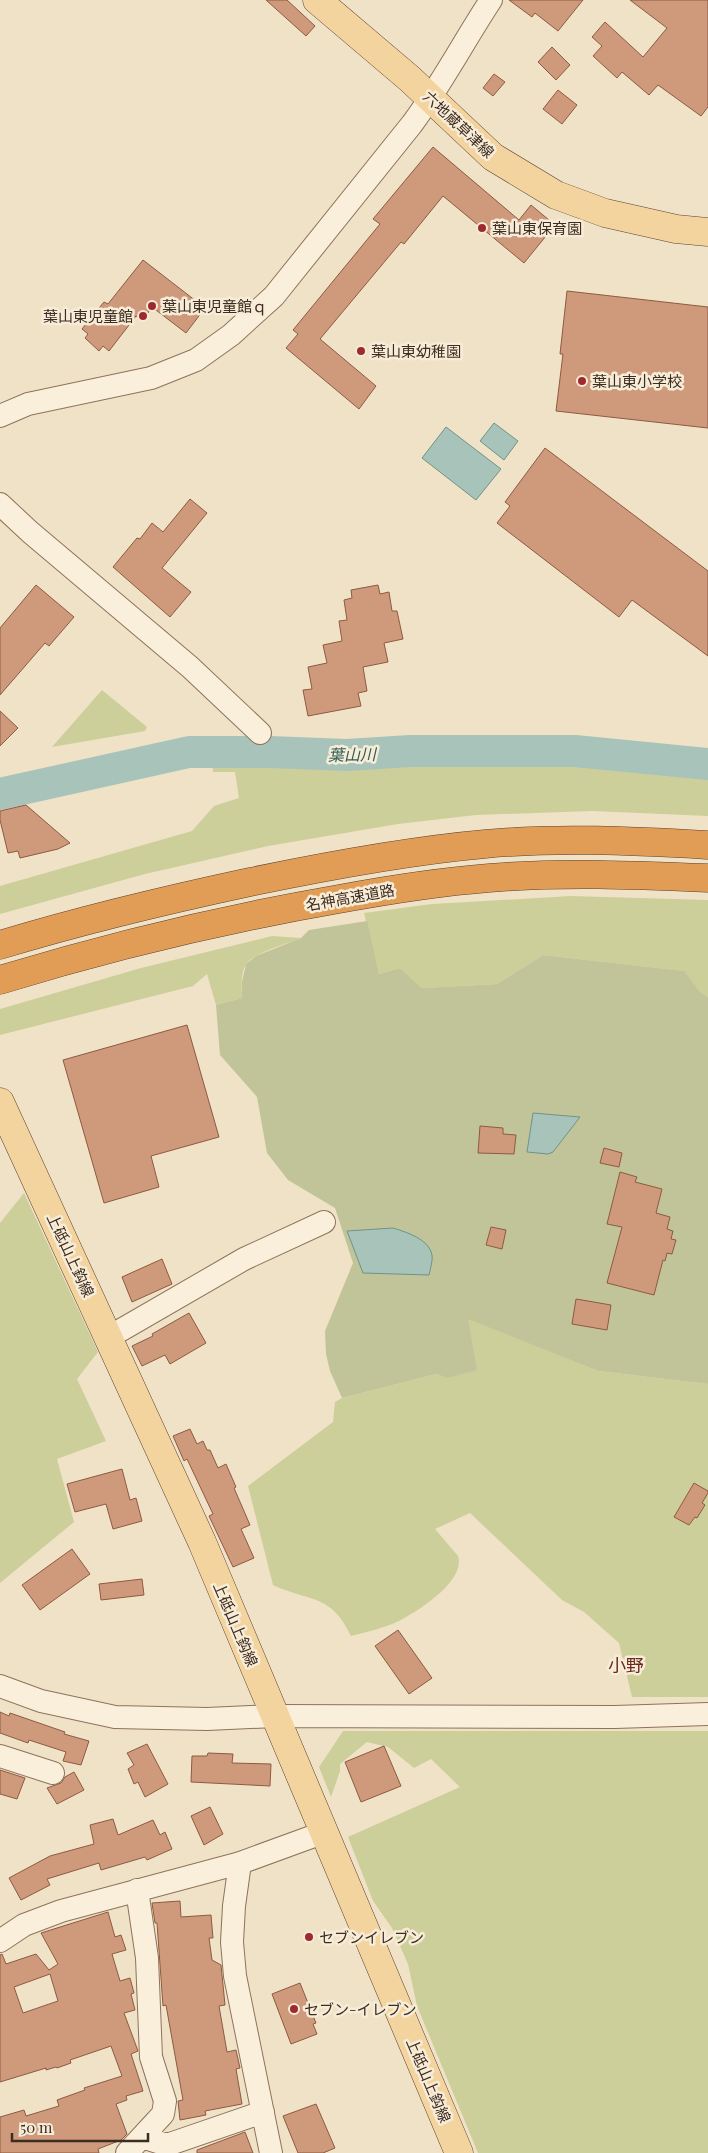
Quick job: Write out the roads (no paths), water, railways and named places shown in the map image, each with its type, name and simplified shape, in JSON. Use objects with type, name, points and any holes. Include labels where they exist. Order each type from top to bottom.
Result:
[{"type":"highway","points":[[0,945],[54,929],[181,897],[292,873],[389,856],[485,844],[591,839],[708,845]]},
{"type":"highway","name":"名神高速道路","points":[[0,980],[67,960],[186,930],[299,906],[395,889],[488,878],[592,874],[708,878]]},
{"type":"main road","name":"六地蔵草津線","points":[[317,0],[431,99],[493,157],[556,195],[605,213],[676,229],[708,232]]},
{"type":"main road","name":"上砥山上鈎線","points":[[0,1102],[202,1542],[460,2153]]},
{"type":"street","points":[[0,416],[28,404],[152,378],[196,360],[236,332],[274,296],[431,99],[490,0]]},
{"type":"street","points":[[0,504],[30,532],[190,666],[260,733]]},
{"type":"street","points":[[109,1337],[244,1259],[324,1222]]},
{"type":"street","points":[[0,1686],[41,1701],[115,1717],[207,1719],[275,1716],[615,1717],[708,1714]]},
{"type":"street","points":[[0,1756],[53,1773]]},
{"type":"street","points":[[0,1942],[24,1925],[61,1911],[240,1863],[325,1832]]},
{"type":"street","points":[[240,1863],[233,1924],[235,1976],[271,2153]]},
{"type":"street","points":[[134,2145],[163,2114],[165,2101],[151,2057],[147,1958],[137,1890]]},
{"type":"street","points":[[134,2145],[167,2145],[262,2112]]},
{"type":"water","points":[[494,423],[518,441],[504,460],[480,441]]},
{"type":"water","points":[[446,427],[501,469],[476,500],[422,458]]},
{"type":"water","points":[[533,1113],[580,1117],[553,1152],[548,1154],[527,1152]]},
{"type":"water","points":[[393,1228],[422,1240],[430,1249],[432,1262],[429,1275],[363,1273],[347,1231]]},
{"type":"waterway","name":"葉山川","points":[[0,794],[189,752],[270,752],[347,755],[410,751],[575,751],[708,764]]},
{"type":"place","name":"葉山東保育園","points":[[482,228]]},
{"type":"place","name":"葉山東児童館ｑ","points":[[152,306]]},
{"type":"place","name":"葉山東児童館","points":[[143,316]]},
{"type":"place","name":"葉山東幼稚園","points":[[361,351]]},
{"type":"place","name":"葉山東小学校","points":[[582,381]]},
{"type":"place","name":"セブンイレブン","points":[[309,1937]]},
{"type":"place","name":"セブン-イレブン","points":[[294,2009]]},
{"type":"district","name":"小野","points":[[626,1665]]}]
